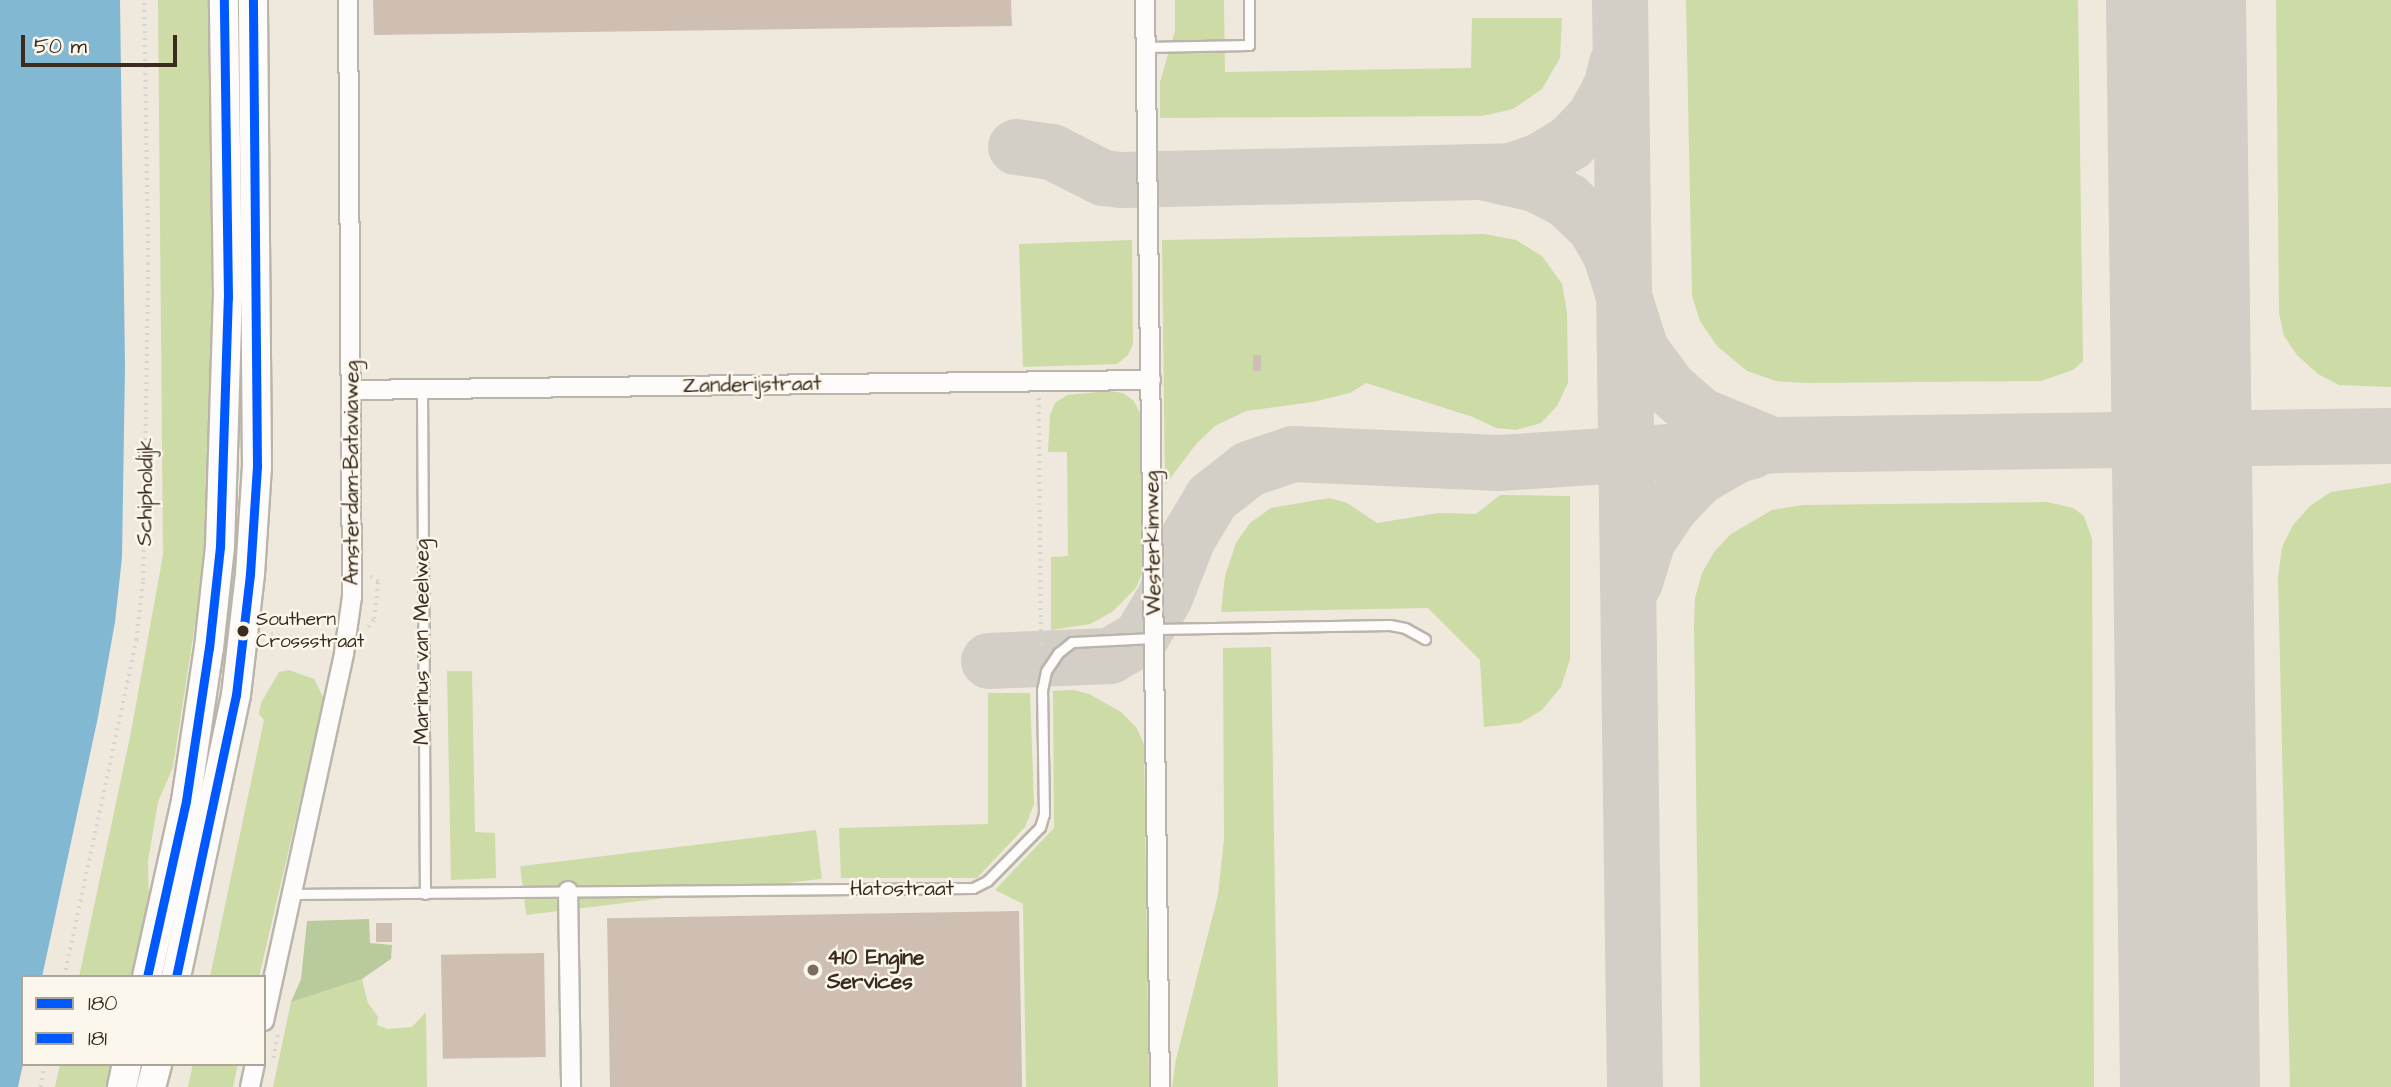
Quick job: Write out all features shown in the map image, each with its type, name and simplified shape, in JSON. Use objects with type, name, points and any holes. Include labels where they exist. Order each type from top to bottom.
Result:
[{"type":"main road","points":[[147,975],[186,801],[209,648],[220,547],[228,298],[224,0]]},
{"type":"main road","points":[[176,975],[236,695],[250,574],[257,467],[253,0]]},
{"type":"main road","points":[[122,1087],[127,1066]]},
{"type":"main road","points":[[151,1087],[156,1066]]},
{"type":"street","name":"Amsterdam-Bataviaweg","points":[[266,1012],[344,653],[352,597],[348,0]]},
{"type":"street","name":"Westerkimweg","points":[[1145,0],[1160,1087]]},
{"type":"street","name":"Zanderijstraat","points":[[352,390],[1151,380]]},
{"type":"street","points":[[568,891],[571,1087]]},
{"type":"street","points":[[250,1087],[255,1066]]},
{"type":"lane","points":[[1146,47],[1249,45],[1249,0]]},
{"type":"lane","name":"Marinus van Meelweg","points":[[422,391],[425,894]]},
{"type":"lane","points":[[1154,634],[1390,625],[1405,628],[1424,639]]},
{"type":"lane","name":"Hatostraat","points":[[292,894],[973,888],[987,881],[1040,827],[1044,814],[1042,690],[1046,671],[1058,653],[1072,642],[1154,634]]},
{"type":"path","name":"Schipholdijk","points":[[64,975],[136,640],[143,580],[148,264],[144,0]]},
{"type":"path","points":[[1039,380],[1041,650]]},
{"type":"path","points":[[271,634],[344,653]]},
{"type":"path","points":[[40,1087],[45,1066]]},
{"type":"green space","points":[[158,0],[211,0],[212,472],[201,585],[173,767],[158,802],[148,861],[149,908],[133,975],[79,975],[131,732],[163,555]]},
{"type":"green space","points":[[1175,0],[1224,0],[1225,72],[1471,68],[1472,18],[1562,18],[1560,58],[1542,89],[1513,109],[1482,116],[1160,118],[1160,82],[1175,31]]},
{"type":"green space","points":[[1686,0],[2078,0],[2083,361],[2073,370],[2041,381],[1806,383],[1776,381],[1747,371],[1717,346],[1700,321],[1692,296]]},
{"type":"green space","points":[[2276,0],[2391,0],[2391,387],[2339,385],[2318,374],[2297,355],[2284,336],[2279,313]]},
{"type":"green space","points":[[1484,234],[1516,240],[1542,256],[1562,284],[1567,312],[1568,383],[1557,406],[1541,423],[1516,430],[1496,428],[1473,417],[1366,383],[1350,393],[1313,402],[1246,411],[1215,426],[1197,443],[1165,485],[1162,240]]},
{"type":"green space","points":[[1132,240],[1133,344],[1128,355],[1117,364],[1023,367],[1019,244]]},
{"type":"green space","points":[[1110,391],[1123,393],[1134,401],[1140,413],[1143,571],[1136,588],[1112,612],[1090,624],[1051,630],[1051,557],[1068,556],[1067,452],[1048,452],[1050,415],[1055,403],[1067,395]]},
{"type":"green space","points":[[2391,483],[2391,1087],[2290,1087],[2278,577],[2282,547],[2293,525],[2310,506],[2331,492]]},
{"type":"green space","points":[[1500,495],[1570,496],[1570,659],[1561,687],[1542,710],[1520,723],[1484,727],[1480,660],[1428,608],[1221,612],[1225,576],[1236,543],[1250,523],[1271,508],[1329,498],[1347,503],[1377,523],[1439,513],[1476,514]]},
{"type":"green space","points":[[2047,502],[2073,508],[2084,516],[2092,539],[2094,1087],[1700,1087],[1694,626],[1695,598],[1702,573],[1714,552],[1731,534],[1772,510],[1803,505]]},
{"type":"green space","points":[[1271,647],[1278,1087],[1172,1087],[1176,1059],[1218,895],[1224,839],[1223,648]]},
{"type":"green space","points":[[289,670],[314,679],[324,699],[259,975],[210,975],[264,720],[259,714],[261,703],[279,672]]},
{"type":"green space","points":[[447,671],[472,671],[475,832],[495,833],[496,878],[451,880]]},
{"type":"green space","points":[[1073,690],[1089,694],[1121,712],[1136,727],[1144,744],[1149,1087],[1026,1087],[1023,904],[995,890],[1054,828],[1053,691]]},
{"type":"green space","points":[[988,693],[1030,693],[1034,804],[1025,827],[977,878],[841,878],[839,828],[988,824]]},
{"type":"green space","points":[[816,830],[822,879],[526,915],[520,866]]},
{"type":"green space","points":[[369,919],[370,943],[392,945],[391,959],[362,979],[291,1002],[301,979],[307,921]]},
{"type":"green space","points":[[362,979],[368,1003],[378,1017],[377,1025],[388,1029],[412,1027],[426,1012],[427,1087],[273,1087],[291,1002]]},
{"type":"green space","points":[[60,1066],[112,1066],[107,1087],[55,1087]]},
{"type":"green space","points":[[193,1066],[238,1066],[233,1087],[188,1087]]},
{"type":"water","points":[[0,0],[120,0],[125,366],[122,557],[115,622],[98,717],[42,975],[21,975],[23,1066],[18,1087],[0,1087]]},
{"type":"building","points":[[373,0],[1011,0],[1012,26],[374,35]]},
{"type":"building","points":[[1253,355],[1261,355],[1261,371],[1253,371]]},
{"type":"building","name":"410 Engine Services","points":[[1019,911],[1022,1087],[610,1087],[607,918]]},
{"type":"building","points":[[376,923],[392,923],[392,942],[376,942]]},
{"type":"building","points":[[544,953],[546,1057],[443,1059],[441,955]]},
{"type":"taxiway","points":[[1620,0],[1635,1087]]},
{"type":"taxiway","points":[[1016,147],[1052,152],[1103,178],[1122,180],[1511,171],[1540,161],[1570,143],[1595,117],[1612,85],[1617,64]]},
{"type":"taxiway","points":[[1490,174],[1535,184],[1568,201],[1595,227],[1611,255],[1641,350],[1669,388],[1701,416],[1765,442]]},
{"type":"taxiway","points":[[2181,368],[2186,394],[2205,423],[2221,432],[2242,437]]},
{"type":"taxiway","points":[[989,661],[1110,656],[1140,639],[1165,597],[1188,538],[1212,498],[1249,469],[1293,454],[1499,463],[1774,445],[2391,436]]},
{"type":"taxiway","points":[[2122,439],[2156,451],[2178,479],[2183,550]]},
{"type":"taxiway","points":[[1635,582],[1648,540],[1670,507],[1699,477],[1737,455],[1752,451]]},
{"type":"runway","points":[[2176,0],[2190,1087]]},
{"type":"transit line","name":"181","points":[[147,975],[186,801],[209,648],[220,547],[228,298],[224,0]]},
{"type":"transit line","name":"180","points":[[176,975],[236,695],[250,574],[257,467],[253,0]]},
{"type":"place","name":"Southern Crossstraat","points":[[243,631]]},
{"type":"place","name":"410 Engine Services","points":[[813,970]]}]
